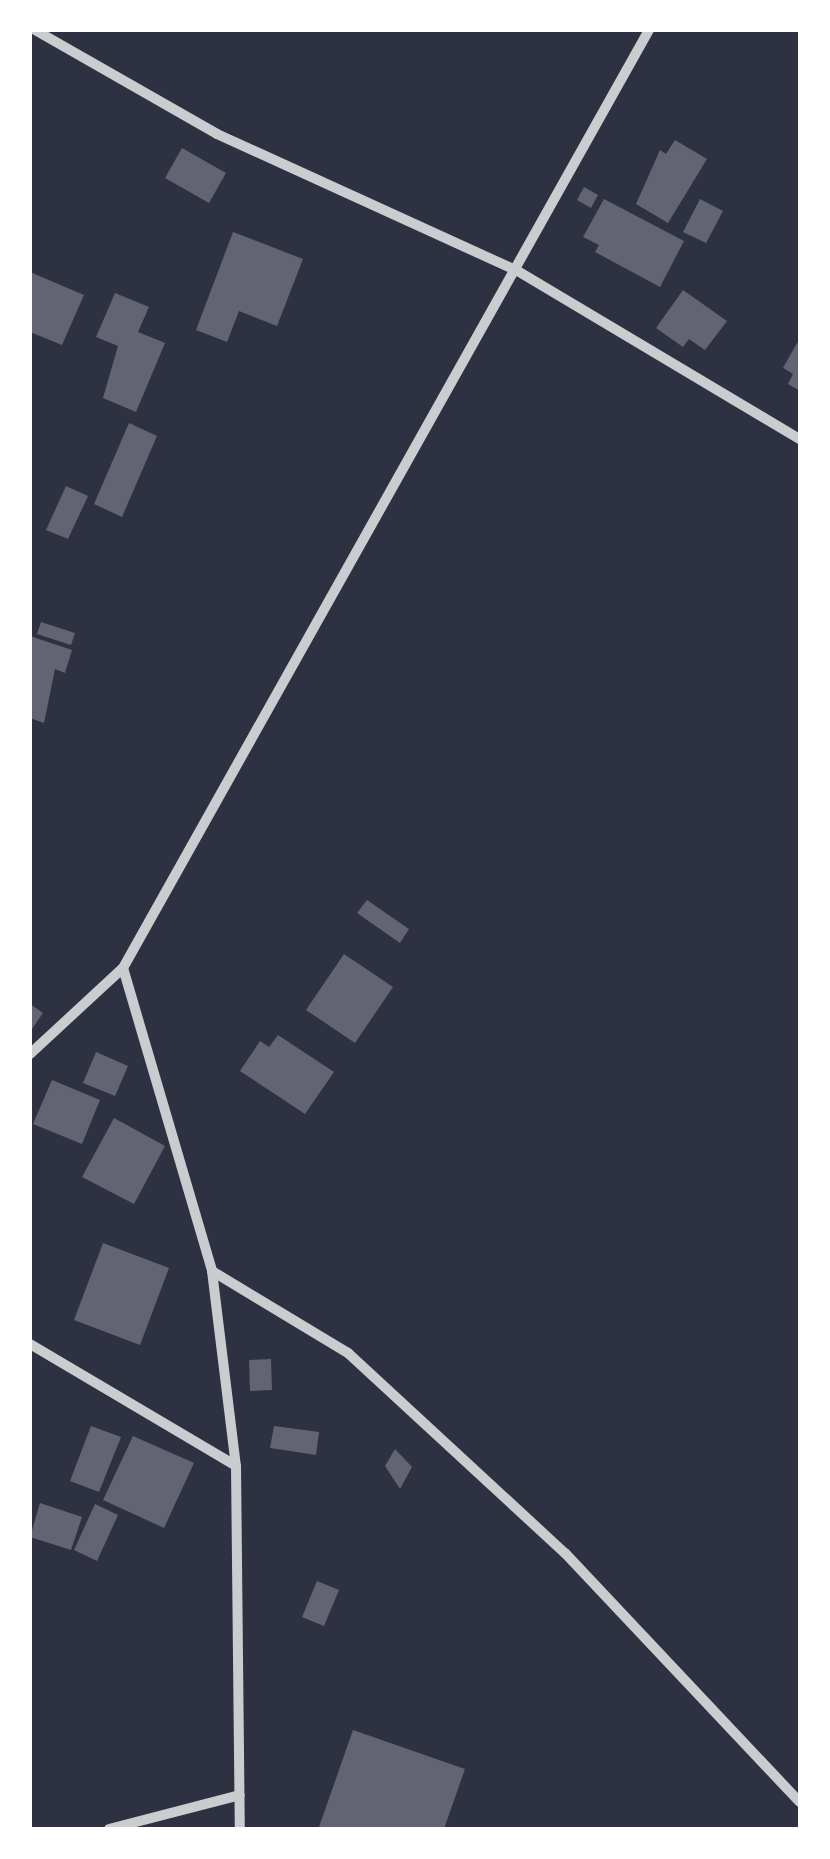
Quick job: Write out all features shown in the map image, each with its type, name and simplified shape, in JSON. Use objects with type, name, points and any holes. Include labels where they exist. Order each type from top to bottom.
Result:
[{"type":"street","points":[[35,30],[217,134],[516,270],[800,439]]},
{"type":"street","points":[[30,1054],[123,968],[649,30]]},
{"type":"street","points":[[123,968],[212,1271],[236,1466],[240,1829]]},
{"type":"street","points":[[212,1271],[348,1353],[565,1552],[800,1802]]},
{"type":"street","points":[[30,1344],[236,1466]]},
{"type":"street","points":[[109,1829],[240,1795]]},
{"type":"building","points":[[675,140],[707,159],[668,223],[636,204],[660,150],[666,154]]},
{"type":"building","points":[[182,148],[226,173],[209,203],[165,178]]},
{"type":"building","points":[[584,187],[598,195],[591,208],[577,200]]},
{"type":"building","points":[[604,199],[684,241],[660,287],[595,252],[599,245],[583,237]]},
{"type":"building","points":[[700,199],[723,211],[706,243],[683,232]]},
{"type":"building","points":[[233,232],[303,259],[277,326],[239,311],[227,342],[196,330]]},
{"type":"building","points":[[30,272],[84,295],[62,345],[30,332]]},
{"type":"building","points":[[683,290],[727,321],[705,350],[689,339],[683,347],[656,328]]},
{"type":"building","points":[[115,293],[149,307],[138,332],[165,343],[136,412],[103,398],[118,346],[96,337]]},
{"type":"building","points":[[797,343],[800,391],[788,384],[793,374],[783,368]]},
{"type":"building","points":[[129,423],[157,436],[122,517],[94,504]]},
{"type":"building","points":[[66,486],[88,496],[68,539],[46,530]]},
{"type":"building","points":[[41,622],[75,633],[71,645],[37,634]]},
{"type":"building","points":[[30,636],[72,650],[65,673],[55,669],[44,723],[30,718]]},
{"type":"building","points":[[367,900],[409,929],[400,943],[357,913]]},
{"type":"building","points":[[344,954],[393,987],[355,1043],[306,1010]]},
{"type":"building","points":[[30,1004],[43,1013],[30,1032]]},
{"type":"building","points":[[278,1035],[334,1072],[305,1114],[240,1071],[260,1041],[269,1047]]},
{"type":"building","points":[[96,1052],[128,1066],[115,1096],[83,1083]]},
{"type":"building","points":[[52,1080],[100,1100],[82,1144],[33,1124]]},
{"type":"building","points":[[114,1118],[165,1146],[134,1204],[82,1177]]},
{"type":"building","points":[[103,1243],[169,1268],[140,1345],[74,1320]]},
{"type":"building","points":[[271,1359],[272,1390],[250,1391],[249,1360]]},
{"type":"building","points":[[91,1426],[121,1437],[99,1492],[70,1481]]},
{"type":"building","points":[[274,1426],[319,1432],[316,1455],[270,1448]]},
{"type":"building","points":[[133,1436],[194,1463],[164,1528],[103,1500]]},
{"type":"building","points":[[395,1449],[412,1467],[400,1489],[385,1466]]},
{"type":"building","points":[[40,1503],[82,1517],[71,1550],[30,1537]]},
{"type":"building","points":[[95,1504],[118,1515],[97,1561],[74,1550]]},
{"type":"building","points":[[317,1581],[339,1590],[324,1626],[302,1617]]},
{"type":"building","points":[[353,1730],[465,1769],[444,1829],[319,1827]]}]
